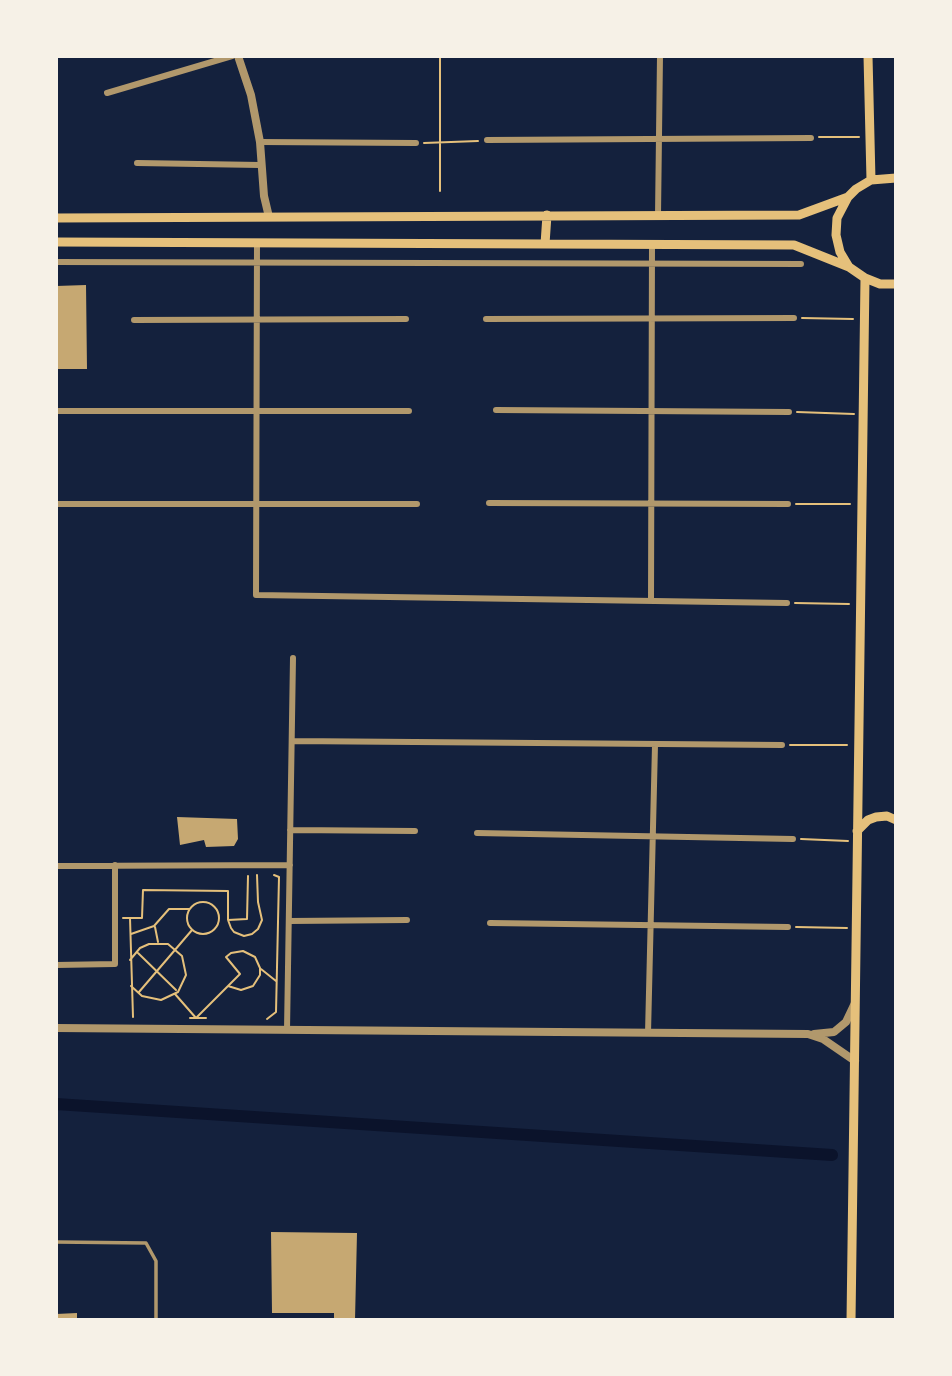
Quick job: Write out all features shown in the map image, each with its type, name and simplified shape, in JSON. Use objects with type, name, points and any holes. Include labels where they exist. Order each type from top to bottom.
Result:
[{"type":"main road","points":[[868,56],[871,180]]},
{"type":"main road","points":[[849,267],[840,252],[836,235],[837,218],[848,197],[871,180],[896,178]]},
{"type":"main road","points":[[56,218],[799,215],[848,197]]},
{"type":"main road","points":[[545,244],[547,215]]},
{"type":"main road","points":[[56,242],[794,245],[849,267],[880,284],[896,284]]},
{"type":"main road","points":[[851,1320],[865,278]]},
{"type":"main road","points":[[857,836],[868,820],[887,816],[896,820]]},
{"type":"street","points":[[107,93],[232,56]]},
{"type":"street","points":[[238,56],[251,95],[269,217]]},
{"type":"street","points":[[658,215],[660,56]]},
{"type":"street","points":[[487,140],[811,138]]},
{"type":"street","points":[[260,142],[416,143]]},
{"type":"street","points":[[137,163],[260,165]]},
{"type":"street","points":[[257,243],[256,595],[787,603]]},
{"type":"street","points":[[651,601],[652,245]]},
{"type":"street","points":[[56,262],[801,264]]},
{"type":"street","points":[[486,319],[794,318]]},
{"type":"street","points":[[134,320],[407,320]]},
{"type":"street","points":[[496,410],[789,412]]},
{"type":"street","points":[[56,411],[409,411]]},
{"type":"street","points":[[489,503],[788,504]]},
{"type":"street","points":[[56,504],[417,504]]},
{"type":"street","points":[[287,1030],[293,658]]},
{"type":"street","points":[[292,741],[782,745]]},
{"type":"street","points":[[648,1033],[654,745]]},
{"type":"street","points":[[290,830],[415,831]]},
{"type":"street","points":[[477,833],[793,839]]},
{"type":"street","points":[[56,965],[115,964],[115,865]]},
{"type":"street","points":[[56,866],[290,865]]},
{"type":"street","points":[[289,921],[407,920]]},
{"type":"street","points":[[490,923],[788,927]]},
{"type":"street","points":[[56,1028],[808,1034],[834,1032],[846,1022],[855,1003]]},
{"type":"street","points":[[808,1034],[823,1039],[855,1061]]},
{"type":"lane","points":[[56,1242],[146,1243],[156,1261],[156,1320]]},
{"type":"path","points":[[440,56],[440,191]]},
{"type":"path","points":[[811,138],[870,137]]},
{"type":"path","points":[[416,143],[487,140]]},
{"type":"path","points":[[794,318],[864,319]]},
{"type":"path","points":[[789,412],[863,414]]},
{"type":"path","points":[[788,504],[862,505]]},
{"type":"path","points":[[787,603],[860,604]]},
{"type":"path","points":[[782,745],[858,746]]},
{"type":"path","points":[[793,839],[857,836]]},
{"type":"path","points":[[133,1018],[130,917],[142,918],[144,890],[228,891],[228,920],[234,932],[244,936],[258,929],[262,920],[257,894],[257,874],[248,874],[247,919],[228,920]]},
{"type":"path","points":[[268,1019],[276,1012],[279,877],[270,874]]},
{"type":"path","points":[[197,902],[208,902],[216,908],[219,923],[212,932],[201,934],[192,930],[187,920],[189,909],[197,902]]},
{"type":"path","points":[[130,934],[155,926],[169,909],[189,909]]},
{"type":"path","points":[[155,926],[158,943]]},
{"type":"path","points":[[788,927],[856,928]]},
{"type":"path","points":[[138,992],[192,930]]},
{"type":"path","points":[[130,960],[149,944],[158,943],[176,949],[182,956],[186,975],[176,993],[161,1000],[152,1000],[131,986]]},
{"type":"path","points":[[195,1018],[240,974],[226,957],[237,951],[250,953],[260,968],[260,975],[253,986],[241,990],[228,986]]},
{"type":"path","points":[[137,952],[176,993],[195,1018]]},
{"type":"path","points":[[260,968],[277,982]]},
{"type":"path","points":[[183,1018],[208,1018]]},
{"type":"building","points":[[86,285],[87,369],[56,369],[56,286]]},
{"type":"building","points":[[177,817],[237,819],[238,839],[234,846],[206,847],[204,840],[180,845]]},
{"type":"building","points":[[271,1232],[357,1233],[355,1320],[334,1319],[334,1313],[272,1313]]},
{"type":"building","points":[[77,1313],[77,1320],[56,1320],[56,1314]]},
{"type":"waterway","points":[[56,1104],[832,1155]]}]
